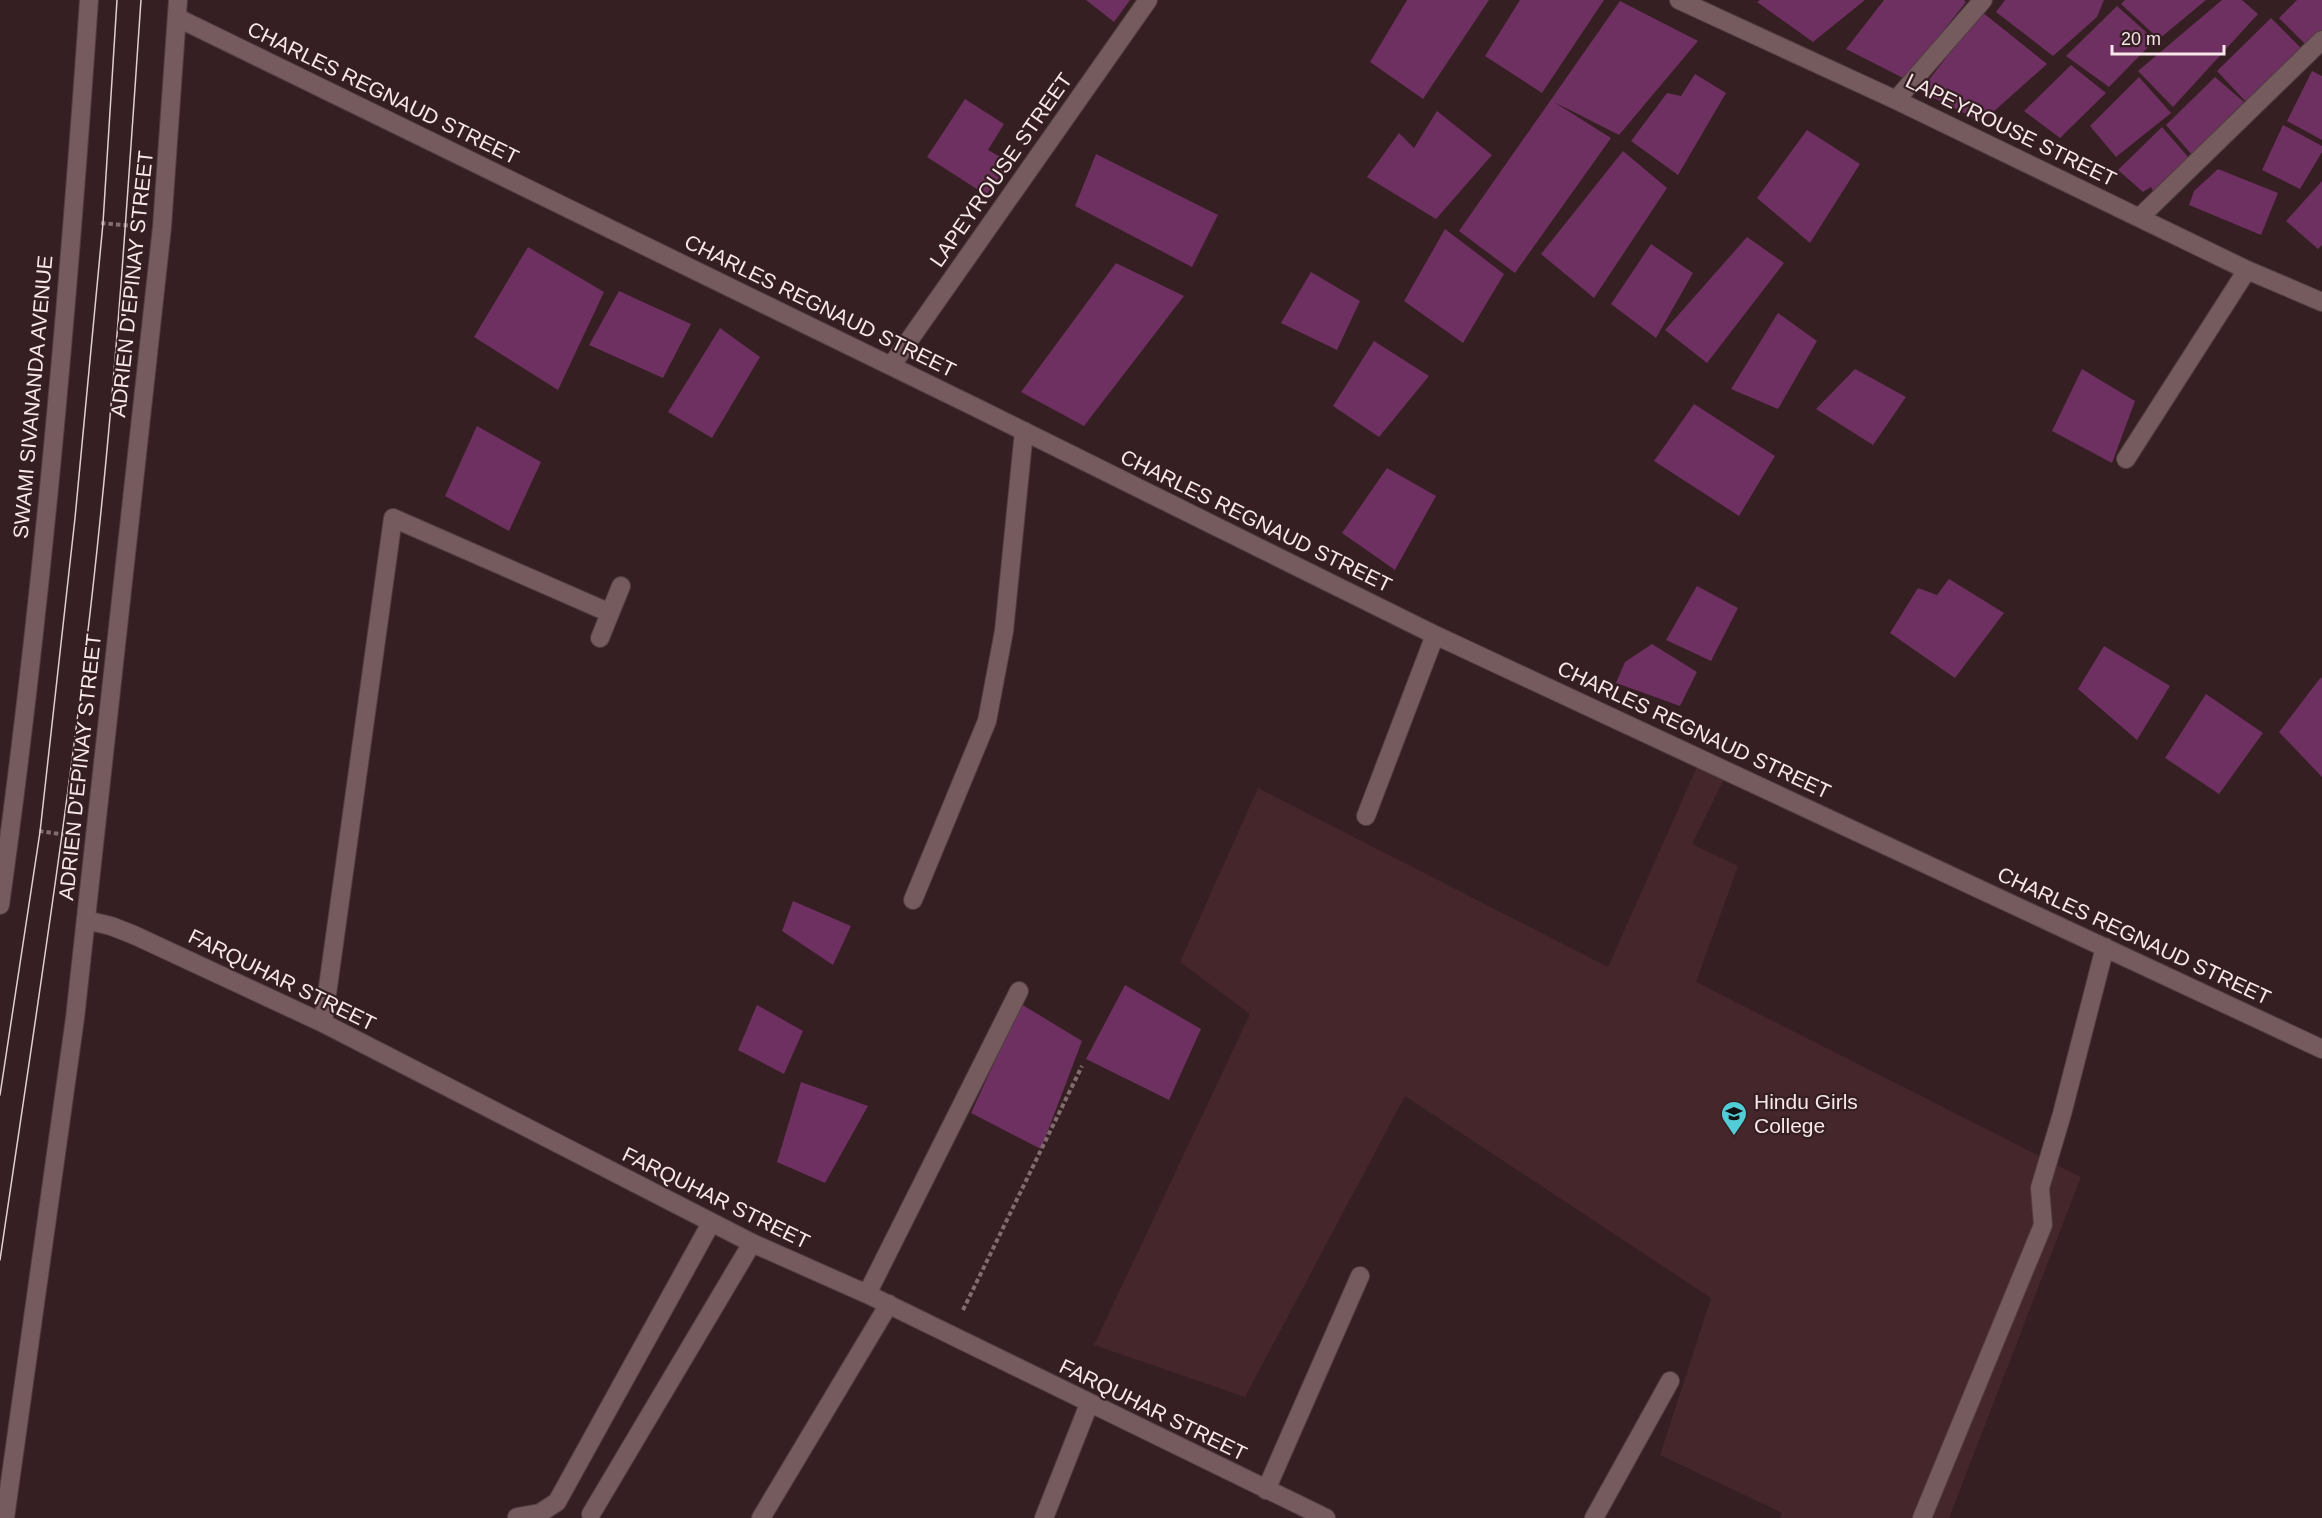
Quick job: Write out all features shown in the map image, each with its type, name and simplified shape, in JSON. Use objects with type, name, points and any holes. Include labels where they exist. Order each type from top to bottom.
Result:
[{"type":"street","name":"SWAMI SIVANANDA AVENUE","points":[[0,905],[35,617],[60,370],[89,0]]},
{"type":"street","name":"LAPEYROUSE STREET","points":[[891,366],[1148,0]]},
{"type":"street","name":"LAPEYROUSE STREET","points":[[1679,0],[1896,100],[2247,270],[2322,302]]},
{"type":"street","points":[[1896,100],[1983,0]]},
{"type":"street","name":"CHARLES REGNAUD STREET","points":[[178,9],[1435,635],[2322,1049]]},
{"type":"street","name":"ADRIEN D'EPINAY STREET","points":[[5,1518],[75,1018],[161,238],[178,9]]},
{"type":"street","points":[[2140,217],[2322,40]]},
{"type":"street","points":[[2126,459],[2247,270]]},
{"type":"street","points":[[913,900],[987,721],[1004,631],[1024,431]]},
{"type":"street","points":[[323,1023],[393,518],[610,613]]},
{"type":"street","points":[[600,638],[621,586]]},
{"type":"street","points":[[1366,816],[1435,635]]},
{"type":"street","name":"FARQUHAR STREET","points":[[86,920],[134,935],[323,1023],[752,1243],[889,1304],[1089,1404],[1326,1518]]},
{"type":"street","points":[[1922,1518],[2043,1226],[2040,1188],[2105,947]]},
{"type":"street","points":[[867,1294],[1019,991]]},
{"type":"street","points":[[517,1517],[540,1513],[557,1502],[711,1222]]},
{"type":"street","points":[[591,1514],[752,1243]]},
{"type":"street","points":[[1266,1490],[1360,1276]]},
{"type":"street","points":[[761,1518],[889,1304]]},
{"type":"street","points":[[1594,1518],[1670,1381]]},
{"type":"street","points":[[1044,1518],[1089,1404]]},
{"type":"path","points":[[97,223],[140,226]]},
{"type":"path","points":[[33,831],[76,837]]},
{"type":"path","points":[[951,1335],[1082,1066]]},
{"type":"shaded area","name":"Hindu Girls College","points":[[1700,760],[1727,773],[1692,844],[1738,866],[1696,982],[2081,1177],[1949,1518],[1780,1518],[1782,1513],[1660,1455],[1711,1298],[1405,1096],[1245,1397],[1094,1345],[1250,1014],[1180,962],[1258,788],[1608,967]]},
{"type":"building","points":[[1086,0],[1130,0],[1114,22]]},
{"type":"building","points":[[1407,0],[1489,0],[1423,99],[1370,62]]},
{"type":"building","points":[[1520,0],[1604,0],[1542,93],[1485,56]]},
{"type":"building","points":[[1760,0],[1865,0],[1813,42],[1757,2]]},
{"type":"building","points":[[1884,0],[1964,0],[1966,2],[1905,79],[1846,49]]},
{"type":"building","points":[[2005,0],[2104,0],[2097,17],[2053,56],[1996,12]]},
{"type":"building","points":[[2125,0],[2206,0],[2159,39],[2121,4]]},
{"type":"building","points":[[2222,0],[2242,0],[2258,14],[2173,107],[2138,71]]},
{"type":"building","points":[[2297,0],[2322,0],[2322,31],[2307,46],[2279,18]]},
{"type":"building","points":[[1620,1],[1698,41],[1619,135],[1554,102],[1611,138],[1515,273],[1459,231]]},
{"type":"building","points":[[2117,6],[2155,40],[2109,87],[2066,56]]},
{"type":"building","points":[[1982,12],[2047,64],[1982,122],[1920,91]]},
{"type":"building","points":[[2271,18],[2301,48],[2246,102],[2217,71]]},
{"type":"building","points":[[2071,65],[2106,93],[2060,138],[2024,111]]},
{"type":"building","points":[[2312,71],[2322,76],[2322,140],[2287,121]]},
{"type":"building","points":[[1695,74],[1726,93],[1678,175],[1631,141],[1667,93],[1681,96]]},
{"type":"building","points":[[2139,77],[2171,113],[2116,157],[2090,126]]},
{"type":"building","points":[[2215,77],[2244,102],[2192,155],[2166,125]]},
{"type":"building","points":[[965,99],[1004,124],[988,150],[1010,162],[986,195],[927,157]]},
{"type":"building","points":[[1437,111],[1492,155],[1436,219],[1367,177],[1399,133],[1414,148]]},
{"type":"building","points":[[2283,125],[2322,146],[2322,152],[2300,189],[2262,170]]},
{"type":"building","points":[[2162,127],[2189,158],[2153,191],[2151,187],[2143,192],[2118,170]]},
{"type":"building","points":[[1807,130],[1860,164],[1810,243],[1757,198]]},
{"type":"building","points":[[1623,151],[1667,188],[1594,298],[1541,254]]},
{"type":"building","points":[[1096,154],[1218,215],[1192,267],[1075,206]]},
{"type":"building","points":[[2218,169],[2278,193],[2261,235],[2189,205],[2194,191]]},
{"type":"building","points":[[2322,181],[2322,245],[2318,249],[2286,221]]},
{"type":"building","points":[[1445,229],[1504,274],[1463,343],[1404,301]]},
{"type":"building","points":[[1747,237],[1784,263],[1707,363],[1665,330]]},
{"type":"building","points":[[1651,244],[1693,273],[1656,338],[1611,304]]},
{"type":"building","points":[[528,247],[604,292],[558,390],[474,337]]},
{"type":"building","points":[[1116,263],[1184,296],[1084,426],[1021,392]]},
{"type":"building","points":[[1311,272],[1360,301],[1337,350],[1281,323]]},
{"type":"building","points":[[619,291],[691,324],[663,378],[589,345]]},
{"type":"building","points":[[1778,313],[1817,341],[1778,409],[1731,389]]},
{"type":"building","points":[[720,328],[760,357],[712,438],[668,412]]},
{"type":"building","points":[[1374,341],[1429,376],[1379,437],[1333,406]]},
{"type":"building","points":[[1855,369],[1906,397],[1873,445],[1816,409]]},
{"type":"building","points":[[2082,369],[2135,401],[2112,463],[2052,431]]},
{"type":"building","points":[[1694,404],[1775,456],[1739,516],[1654,461]]},
{"type":"building","points":[[477,426],[541,462],[509,531],[445,496]]},
{"type":"building","points":[[1387,468],[1436,496],[1395,570],[1342,533]]},
{"type":"building","points":[[1949,579],[2004,613],[1955,678],[1890,633],[1918,588],[1937,595]]},
{"type":"building","points":[[1697,586],[1738,608],[1711,661],[1666,640]]},
{"type":"building","points":[[1652,644],[1697,672],[1680,706],[1616,683],[1625,662]]},
{"type":"building","points":[[2104,646],[2170,686],[2137,740],[2078,689]]},
{"type":"building","points":[[2321,677],[2322,679],[2322,777],[2279,732]]},
{"type":"building","points":[[2206,694],[2263,733],[2219,794],[2165,758]]},
{"type":"building","points":[[793,901],[851,926],[833,965],[782,931]]},
{"type":"building","points":[[1125,985],[1201,1029],[1169,1100],[1086,1059]]},
{"type":"building","points":[[1021,1004],[1082,1041],[1041,1149],[971,1113]]},
{"type":"building","points":[[757,1005],[803,1031],[784,1074],[738,1050]]},
{"type":"building","points":[[801,1082],[868,1106],[825,1183],[777,1162]]},
{"type":"tram line","points":[[0,1095],[40,832],[75,518],[103,223],[117,0]]},
{"type":"tram line","points":[[0,1260],[54,891],[90,614],[123,261],[141,0]]},
{"type":"place","name":"Hindu Girls College","points":[[1734,1137]]}]
